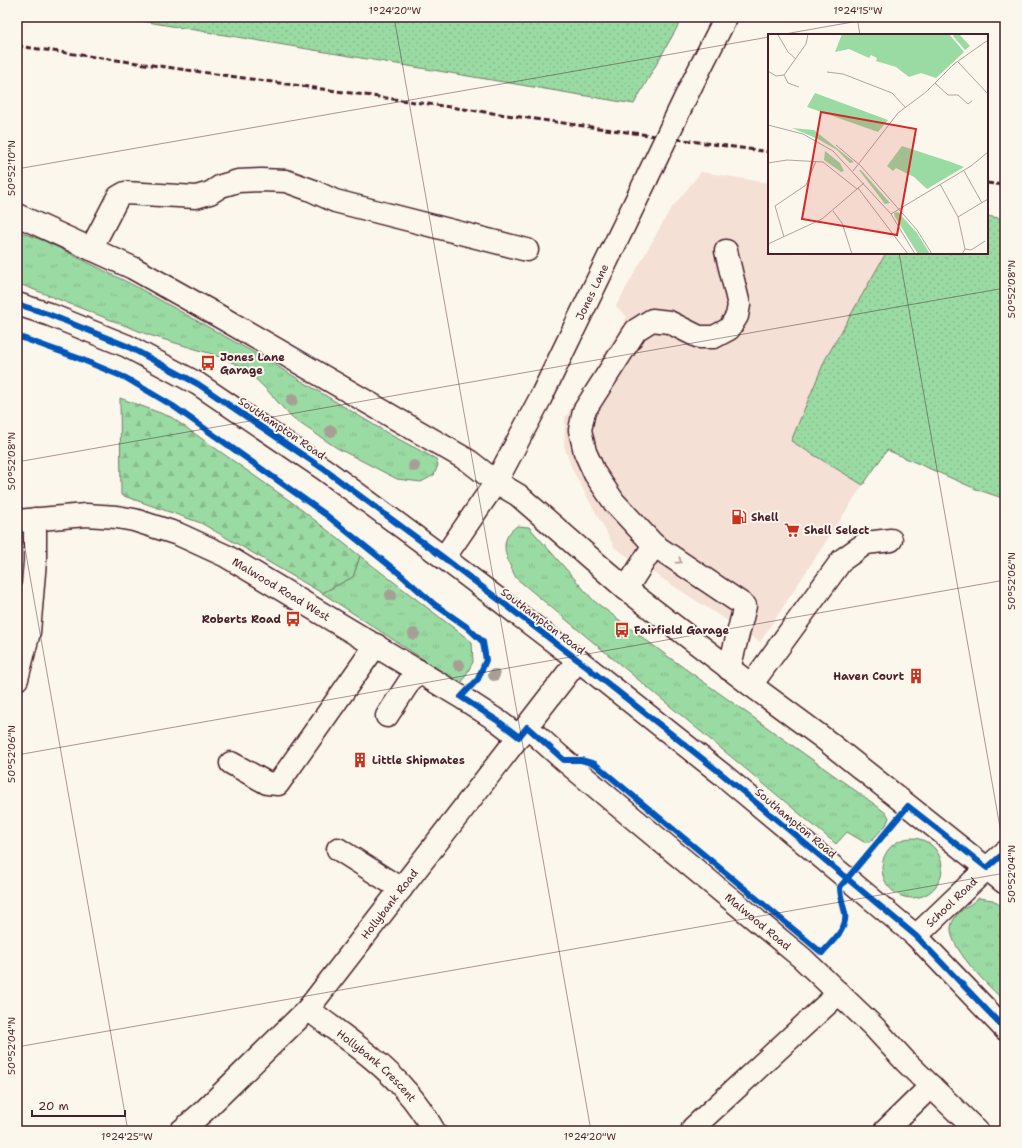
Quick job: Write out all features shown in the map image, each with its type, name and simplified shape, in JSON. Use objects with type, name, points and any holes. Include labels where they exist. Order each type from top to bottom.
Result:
[{"type":"street","name":"Jones Lane","points":[[444,558],[496,482],[540,399],[690,88],[726,17]]},
{"type":"street","points":[[90,249],[118,197],[125,193],[196,197],[210,194],[221,186],[238,181],[261,180],[286,181],[335,201],[527,250]]},
{"type":"street","points":[[17,215],[133,268],[469,461],[496,482],[518,495],[626,589],[823,738],[1005,883]]},
{"type":"street","points":[[726,250],[739,304],[737,316],[729,329],[714,337],[699,337],[669,322],[652,320],[636,330],[584,411],[580,430],[585,452],[595,474],[614,502],[654,545],[745,606],[730,669]]},
{"type":"street","name":"Southampton Road","points":[[17,304],[48,314],[127,346],[198,384],[325,470],[578,660],[723,775],[916,936],[1005,1029]]},
{"type":"street","name":"Malwood Road West","points":[[26,520],[86,515],[118,517],[134,520],[178,534],[226,556],[376,645],[498,721],[523,732]]},
{"type":"street","points":[[17,679],[29,632],[35,561],[26,520]]},
{"type":"street","points":[[751,685],[842,560],[866,543],[891,540]]},
{"type":"street","points":[[626,589],[654,545]]},
{"type":"street","points":[[232,763],[267,783],[278,784],[376,645]]},
{"type":"street","name":"Hollybank Road","points":[[181,1131],[204,1111],[308,1009],[578,660]]},
{"type":"street","points":[[387,716],[417,670]]},
{"type":"street","name":"Malwood Road","points":[[523,732],[592,784],[802,958],[839,993],[976,1131]]},
{"type":"street","points":[[338,849],[401,889]]},
{"type":"street","name":"School Road","points":[[916,936],[986,868],[1005,852]]},
{"type":"street","points":[[693,1128],[839,993]]},
{"type":"street","name":"Hollybank Crescent","points":[[308,1009],[383,1067],[406,1090],[418,1105],[434,1131]]},
{"type":"street","points":[[885,1131],[931,1086]]},
{"type":"shaded area","points":[[701,172],[768,183],[768,254],[885,254],[825,360],[791,441],[863,485],[760,642],[615,548],[573,471],[564,446],[565,418],[627,317],[616,306],[670,210]]},
{"type":"green space","points":[[118,17],[683,17],[634,104]]},
{"type":"green space","points":[[988,216],[1005,219],[1005,499],[976,489],[887,450],[863,485],[791,441],[825,360],[885,254],[988,254]]},
{"type":"green space","points":[[17,231],[45,241],[135,286],[267,360],[389,434],[436,459],[438,465],[434,475],[421,482],[397,479],[337,448],[292,418],[267,390],[243,367],[212,354],[149,335],[17,283]]},
{"type":"green space","points":[[120,398],[171,417],[293,503],[360,556],[353,577],[322,593],[201,523],[121,495]]},
{"type":"green space","points":[[517,526],[529,527],[594,601],[666,655],[877,806],[887,814],[889,818],[886,825],[870,842],[864,842],[847,832],[836,844],[516,578],[509,564],[505,544],[511,532]]},
{"type":"green space","points":[[360,556],[472,642],[473,662],[461,684],[322,593],[353,577]]},
{"type":"green space","points":[[906,838],[918,838],[929,843],[937,851],[942,862],[940,880],[929,893],[918,898],[906,898],[895,893],[887,885],[882,874],[882,862],[887,851],[895,843]]},
{"type":"green space","points":[[979,898],[993,900],[1005,909],[1005,1002],[961,954],[951,932],[952,923],[957,915]]},
{"type":"railway","points":[[17,46],[768,152]]},
{"type":"railway","points":[[988,183],[1005,185]]},
{"type":"cycle path","points":[[17,304],[48,314],[127,346],[198,384],[325,470],[578,660],[723,775],[916,936],[1005,1029]]},
{"type":"cycle path","points":[[17,336],[78,358],[126,378],[173,406],[325,514],[400,574],[434,604],[467,627],[483,642],[486,660],[478,679],[461,697],[498,721],[519,737],[527,727],[564,760],[581,760],[595,764],[822,953],[842,930],[844,924],[845,913],[840,887],[908,806],[987,868],[1005,852]]},
{"type":"place","name":"Jones Lane Garage","points":[[208,363]]},
{"type":"place","name":"Shell","points":[[739,517]]},
{"type":"place","name":"Shell Select","points":[[792,530]]},
{"type":"place","name":"Roberts Road","points":[[293,619]]},
{"type":"place","name":"Fairfield Garage","points":[[622,630]]},
{"type":"place","name":"Haven Court","points":[[916,676]]},
{"type":"place","name":"Little Shipmates","points":[[360,760]]}]
